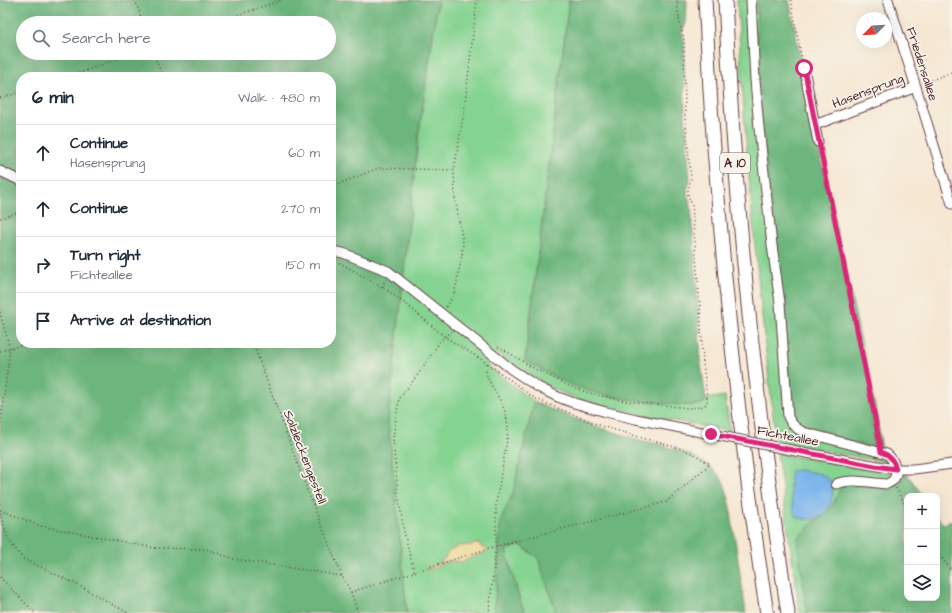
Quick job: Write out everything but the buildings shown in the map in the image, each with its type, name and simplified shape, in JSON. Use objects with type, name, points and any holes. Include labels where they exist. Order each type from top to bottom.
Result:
[{"type":"highway","name":"A 10","points":[[705,0],[714,148],[731,339],[750,494],[768,613]]},
{"type":"highway","name":"A 10","points":[[725,0],[737,192],[750,319],[761,424],[788,613]]},
{"type":"street","points":[[751,0],[759,128],[780,303],[788,416],[790,423],[795,428],[803,432],[887,454],[891,458],[896,469],[896,475],[893,481],[887,484],[851,481],[836,484]]},
{"type":"street","name":"Friedensallee","points":[[888,0],[952,204]]},
{"type":"street","points":[[804,68],[818,142]]},
{"type":"street","name":"Hasensprung","points":[[815,125],[916,87]]},
{"type":"street","points":[[0,171],[16,179]]},
{"type":"street","name":"Fichteallee","points":[[336,252],[343,253],[388,272],[511,369],[558,397],[591,408],[619,415],[796,451],[896,469],[914,469],[952,464]]},
{"type":"path","points":[[135,0],[141,16]]},
{"type":"path","points":[[235,16],[282,0]]},
{"type":"path","points":[[441,314],[453,296],[458,281],[462,254],[463,243],[455,198],[454,170],[464,112],[477,0]]},
{"type":"path","points":[[489,613],[496,546],[496,503],[508,440],[506,414],[488,379],[486,370],[487,363],[494,349],[498,347],[533,368],[574,388],[602,396],[627,401],[688,408],[701,407],[707,402],[692,205],[688,195],[691,180],[685,116],[684,40],[679,19],[677,0]]},
{"type":"path","points":[[791,0],[804,68]]},
{"type":"path","points":[[82,72],[114,60]]},
{"type":"path","points":[[156,60],[161,72]]},
{"type":"path","name":"Hasensprung","points":[[916,87],[952,72]]},
{"type":"path","points":[[0,98],[16,93]]},
{"type":"path","points":[[818,142],[881,452]]},
{"type":"path","points":[[336,185],[379,168],[454,170]]},
{"type":"path","points":[[0,218],[16,213]]},
{"type":"path","points":[[336,262],[387,290],[445,337],[487,363],[536,399],[601,426],[682,449],[696,455],[710,464],[666,502],[496,546],[351,592]]},
{"type":"path","points":[[0,312],[10,349],[0,426]]},
{"type":"path","points":[[414,571],[404,532],[398,493],[393,438],[399,399],[419,373],[441,340],[458,328]]},
{"type":"path","points":[[0,351],[16,347]]},
{"type":"path","name":"Salzleckengestell","points":[[255,348],[309,495],[342,576],[351,592],[358,613]]},
{"type":"path","points":[[893,481],[904,503]]},
{"type":"path","points":[[0,510],[41,526],[155,548],[206,549],[234,560],[342,576]]},
{"type":"path","points":[[0,513],[8,539],[22,558],[76,584],[128,613]]},
{"type":"path","points":[[940,556],[952,571]]},
{"type":"path","points":[[0,577],[35,613]]},
{"type":"green space","points":[[0,0],[438,0],[419,131],[388,421],[407,613],[0,613]]},
{"type":"green space","points":[[438,0],[569,0],[525,361],[591,391],[616,397],[682,405],[698,405],[705,402],[706,399],[725,396],[730,431],[626,412],[580,400],[546,385],[495,353],[491,358],[489,367],[534,402],[513,493],[500,522],[494,613],[407,613],[388,421],[419,131]]},
{"type":"green space","points":[[569,0],[687,0],[686,23],[682,32],[684,40],[685,117],[690,180],[687,194],[691,205],[701,365],[706,399],[705,402],[701,404],[680,405],[606,395],[572,385],[525,361]]},
{"type":"green space","points":[[737,0],[757,0],[757,47],[882,450],[892,463],[906,467],[907,474],[899,485],[894,487],[839,491],[832,507],[826,514],[811,524],[797,539],[807,613],[800,613],[777,453],[874,471],[895,473],[892,465],[776,441],[762,319],[751,197]]},
{"type":"green space","points":[[757,0],[789,0],[814,125],[876,411],[882,450],[805,430],[793,420],[762,119],[757,47]]},
{"type":"green space","points":[[534,402],[594,425],[687,453],[702,461],[716,472],[723,481],[729,499],[746,613],[556,613],[538,558],[520,545],[506,550],[519,598],[525,613],[494,613],[500,522],[513,493]]},
{"type":"green space","points":[[907,474],[921,493],[904,493],[904,601],[940,601],[940,520],[943,524],[952,521],[952,613],[807,613],[797,539],[811,524],[826,514],[832,507],[841,486],[845,484],[894,487],[899,485]]},
{"type":"green space","points":[[520,545],[538,558],[556,613],[525,613],[519,598],[506,550]]},
{"type":"sand","points":[[480,543],[481,547],[488,550],[461,562],[445,562],[435,568],[426,570],[427,568],[440,563],[448,552],[459,546]]},
{"type":"water","points":[[799,470],[822,475],[828,479],[831,484],[833,494],[832,500],[827,510],[819,517],[807,519],[795,516],[790,477],[791,471]]},
{"type":"route","points":[[711,434],[896,469],[891,458],[887,454],[881,452],[804,68]]}]
